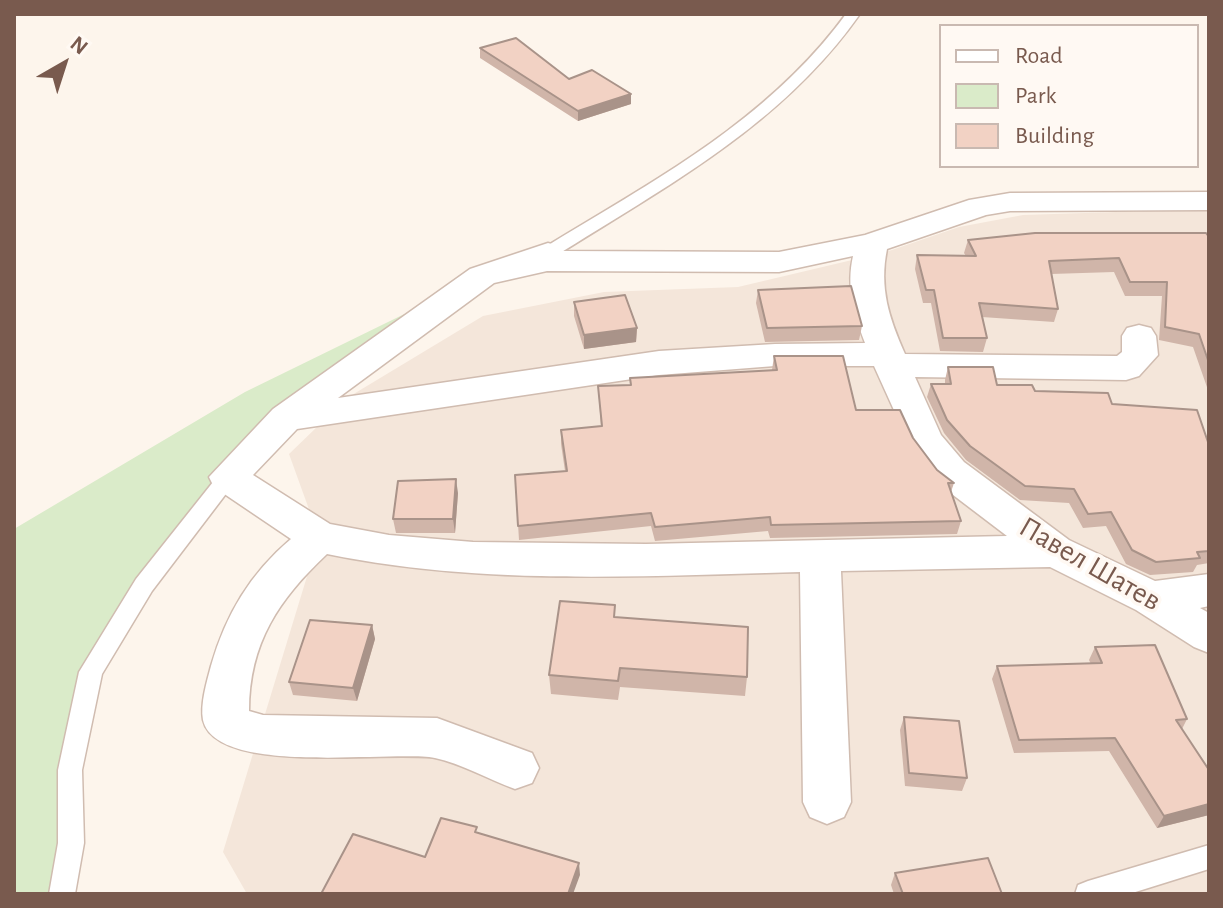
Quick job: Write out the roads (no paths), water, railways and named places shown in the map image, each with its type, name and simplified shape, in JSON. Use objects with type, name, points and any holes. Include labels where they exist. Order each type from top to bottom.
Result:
[{"type":"street","points":[[482,276],[547,261],[779,262],[872,243],[980,207],[1010,202],[1209,201]]},
{"type":"street","name":"Павел Шатев","points":[[872,243],[866,272],[870,313],[925,441],[950,472],[1055,551],[1151,598],[1209,635]]},
{"type":"street","points":[[548,253],[482,276],[286,418],[228,477],[319,537],[389,551],[473,558],[646,560],[1055,551]]},
{"type":"street","points":[[286,418],[659,363],[775,355],[1126,368],[1140,355],[1139,336]]},
{"type":"street","points":[[319,537],[265,590],[244,634],[225,704],[226,720],[237,729],[263,735],[437,738],[515,768]]},
{"type":"street","points":[[820,555],[827,802]]},
{"type":"street","points":[[1151,598],[1209,590]]},
{"type":"lane","points":[[548,253],[751,123],[836,41],[853,14]]},
{"type":"lane","points":[[62,894],[71,843],[70,770],[91,672],[144,585],[228,477]]},
{"type":"lane","points":[[1088,894],[1209,857]]}]
